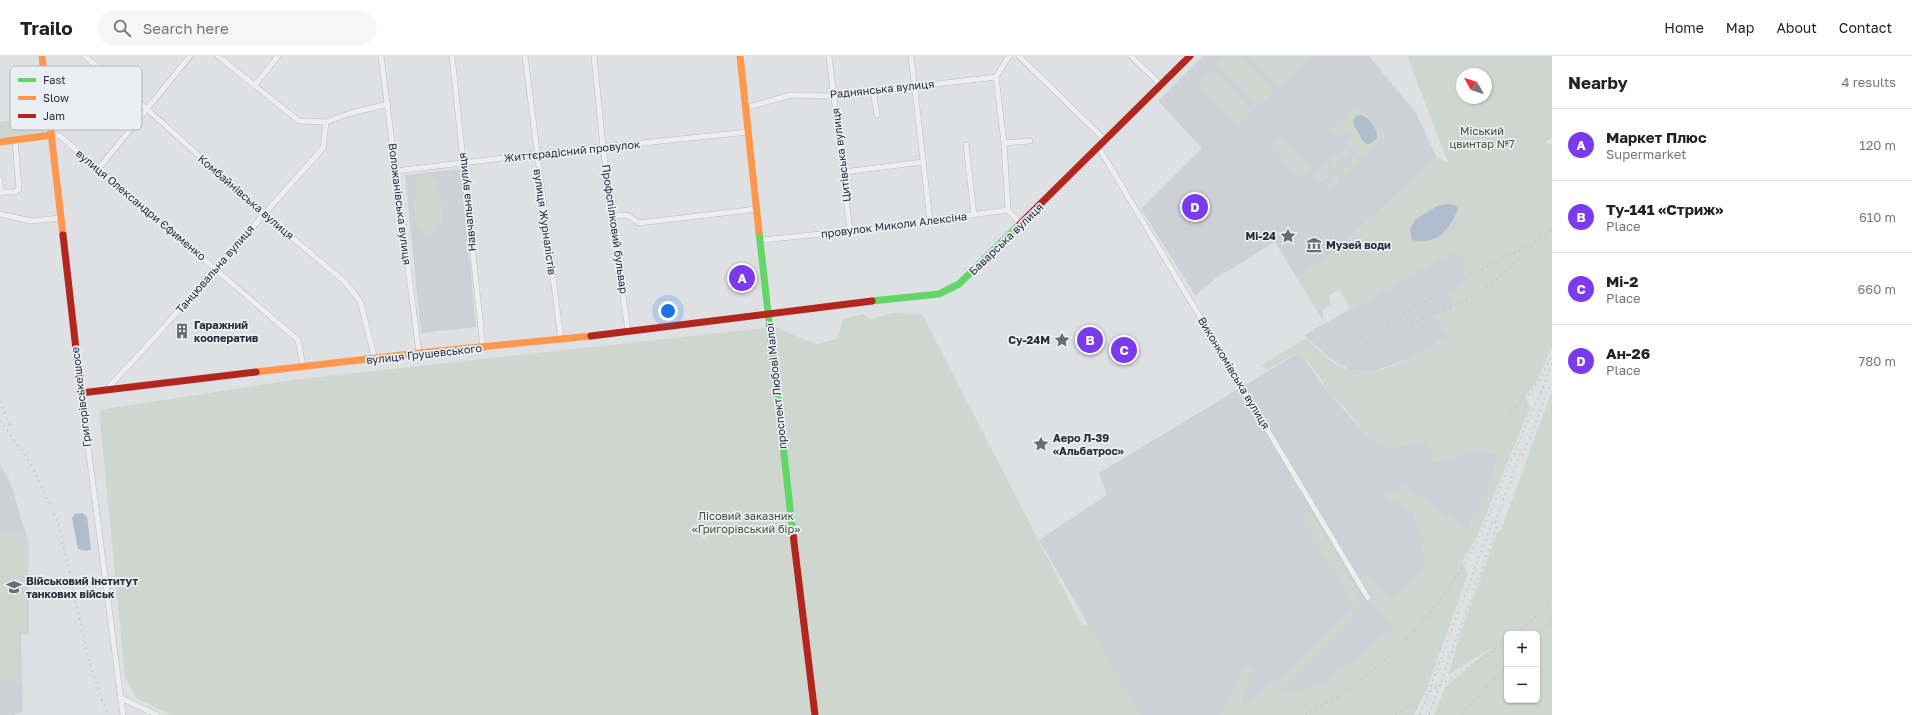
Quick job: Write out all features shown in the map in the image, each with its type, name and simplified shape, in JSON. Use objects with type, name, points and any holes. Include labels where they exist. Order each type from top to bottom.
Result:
[{"type":"street","name":"Григорівське шосе","points":[[42,56],[43,66]]},
{"type":"street","name":"Комбайнівська вулиця","points":[[85,56],[97,66]]},
{"type":"street","points":[[142,115],[190,56]]},
{"type":"street","points":[[218,56],[300,121],[326,122],[351,113],[388,104]]},
{"type":"street","points":[[255,85],[278,56]]},
{"type":"street","name":"Воложанівська вулиця","points":[[381,56],[419,353]]},
{"type":"street","name":"Навчальна вулиця","points":[[452,56],[483,348]]},
{"type":"street","name":"вулиця Журналістів","points":[[525,56],[536,154],[561,340]]},
{"type":"street","name":"Профспілковий бульвар","points":[[594,56],[603,147],[628,331]]},
{"type":"street","name":"проспект Любові Малої","points":[[740,56],[768,314],[815,715]]},
{"type":"street","name":"Цитівська вулиця","points":[[829,56],[850,231]]},
{"type":"street","points":[[911,56],[930,221]]},
{"type":"street","points":[[1009,56],[996,77],[1004,143],[1008,210],[1021,225]]},
{"type":"street","points":[[1019,56],[1106,141]]},
{"type":"street","points":[[1131,56],[1161,85]]},
{"type":"street","name":"Баварська вулиця","points":[[768,314],[842,304],[939,294],[959,284],[1021,225],[1190,56]]},
{"type":"street","name":"Раднянська вулиця","points":[[746,108],[791,95],[834,96],[996,77]]},
{"type":"street","points":[[873,91],[876,115]]},
{"type":"street","name":"Комбайнівська вулиця","points":[[142,105],[264,214],[345,282],[360,301],[375,359]]},
{"type":"street","name":"Танцювальна вулиця","points":[[106,390],[323,148],[326,122]]},
{"type":"street","name":"Григорівське шосе","points":[[51,130],[80,393],[123,715]]},
{"type":"street","points":[[99,168],[130,130]]},
{"type":"street","name":"Життєрадісний провулок","points":[[396,171],[536,154],[748,132]]},
{"type":"street","points":[[0,142],[52,135]]},
{"type":"street","name":"вулиця Олександри Єфименко","points":[[52,135],[60,136],[99,168],[298,340],[303,366]]},
{"type":"street","points":[[0,180],[0,192],[15,192],[18,189],[15,141]]},
{"type":"street","points":[[1004,143],[1030,141]]},
{"type":"street","points":[[966,145],[974,215]]},
{"type":"street","name":"Виконкомівська вулиця","points":[[1099,148],[1368,598]]},
{"type":"street","points":[[843,172],[923,162]]},
{"type":"street","points":[[613,216],[627,215],[639,223],[757,209]]},
{"type":"street","name":"провулок Миколи Алексіна","points":[[761,240],[850,231],[1008,210]]},
{"type":"street","points":[[0,214],[31,221],[60,218]]},
{"type":"street","name":"вулиця Грушевського","points":[[80,393],[419,353],[561,340],[768,314]]},
{"type":"street","points":[[121,698],[158,715]]},
{"type":"shaded area","points":[[1203,56],[1369,56],[1416,113],[1437,158],[1328,257],[1297,278],[1275,242],[1216,278],[1195,295],[1141,209],[1202,148],[1158,101]]},
{"type":"shaded area","points":[[461,169],[476,327],[421,333],[405,175]]},
{"type":"shaded area","points":[[1455,250],[1463,263],[1466,281],[1453,309],[1435,316],[1449,336],[1421,352],[1408,359],[1377,370],[1367,372],[1350,370],[1328,357],[1304,335]]},
{"type":"shaded area","points":[[1300,352],[1326,390],[1367,435],[1381,445],[1392,447],[1425,442],[1434,462],[1474,450],[1495,454],[1498,459],[1458,557],[1407,628],[1311,704],[1260,715],[1141,715],[1039,540],[1107,495],[1099,473]]},
{"type":"shaded area","name":"Військовий інститут танкових військ","points":[[0,465],[10,481],[28,541],[29,634],[21,635],[23,711],[14,715],[0,715]]},
{"type":"green space","points":[[1227,56],[1242,56],[1275,91],[1257,107],[1218,65]]},
{"type":"green space","points":[[1247,56],[1309,56],[1278,87]]},
{"type":"green space","name":"Міський цвинтар №7","points":[[1407,56],[1552,56],[1552,138],[1544,143],[1552,144],[1552,348],[1536,382],[1525,396],[1530,408],[1477,536],[1462,562],[1468,573],[1428,686],[1414,715],[1218,715],[1243,666],[1249,664],[1255,669],[1240,708],[1288,671],[1350,610],[1347,597],[1341,585],[1312,539],[1302,514],[1311,512],[1355,588],[1361,605],[1351,621],[1282,690],[1297,691],[1312,687],[1327,680],[1356,659],[1393,627],[1368,598],[1358,582],[1367,574],[1391,599],[1411,581],[1425,562],[1414,514],[1385,496],[1403,485],[1467,529],[1498,459],[1495,454],[1474,450],[1434,462],[1425,442],[1392,447],[1381,445],[1367,435],[1344,407],[1326,390],[1321,378],[1300,352],[1267,370],[1262,365],[1306,338],[1326,357],[1344,368],[1362,372],[1375,371],[1415,356],[1449,336],[1435,316],[1453,309],[1447,292],[1466,281],[1463,263],[1455,251],[1352,310],[1339,289],[1329,296],[1331,304],[1323,310],[1324,323],[1297,278],[1328,257],[1437,158],[1448,162]]},
{"type":"green space","points":[[1212,70],[1253,112],[1238,126],[1197,84]]},
{"type":"green space","points":[[1357,104],[1386,136],[1364,156],[1357,154],[1346,145],[1354,137],[1348,131],[1340,138],[1330,129]]},
{"type":"green space","points":[[10,121],[10,130],[45,130],[45,136],[0,142],[0,122]]},
{"type":"green space","points":[[1280,135],[1310,168],[1299,178],[1269,145]]},
{"type":"green space","points":[[1345,147],[1351,154],[1347,158],[1342,159],[1337,154]]},
{"type":"green space","points":[[1336,155],[1341,160],[1341,165],[1336,169],[1329,162]]},
{"type":"green space","points":[[1354,156],[1360,162],[1353,169],[1349,165],[1349,160]]},
{"type":"green space","points":[[1327,164],[1334,171],[1322,183],[1315,176]]},
{"type":"green space","points":[[1348,166],[1351,170],[1344,177],[1338,171],[1343,167]]},
{"type":"green space","points":[[1336,173],[1338,181],[1330,191],[1324,185]]},
{"type":"green space","points":[[423,174],[431,175],[437,180],[440,195],[442,215],[441,224],[438,231],[431,235],[421,232],[415,224],[412,188],[415,180]]},
{"type":"green space","name":"Лісовий заказник «Григорівський бір»","points":[[893,313],[922,314],[1082,625],[1090,624],[1142,715],[171,715],[136,698],[125,676],[99,410],[293,380],[774,327],[816,344],[837,339],[843,319],[863,314],[870,319]]},
{"type":"green space","points":[[1552,391],[1552,715],[1434,715],[1445,687],[1493,647],[1448,675],[1460,635],[1497,532],[1501,530]]},
{"type":"green space","name":"Військовий інститут танкових військ","points":[[0,532],[24,532],[27,541],[27,632],[18,633],[21,682],[0,682]]},
{"type":"water","points":[[1362,115],[1371,122],[1376,131],[1377,138],[1370,144],[1366,144],[1362,140],[1353,122],[1356,116]]},
{"type":"water","points":[[1447,204],[1455,205],[1458,209],[1451,224],[1446,230],[1435,238],[1421,241],[1412,240],[1410,229],[1415,220],[1437,206]]},
{"type":"water","points":[[82,513],[87,517],[91,549],[87,551],[78,549],[72,518],[75,514]]},
{"type":"railway","points":[[1335,352],[1495,262],[1526,247],[1552,230]]},
{"type":"railway","points":[[1356,348],[1470,298],[1484,290],[1532,248]]},
{"type":"railway","points":[[1510,411],[1524,399],[1535,386],[1552,354]]},
{"type":"railway","points":[[1541,393],[1552,363]]},
{"type":"railway","points":[[1523,456],[1549,387]]},
{"type":"railway","points":[[1305,715],[1332,700],[1383,662],[1427,617],[1446,592],[1463,566],[1482,529],[1543,388]]},
{"type":"railway","points":[[0,401],[10,426]]},
{"type":"railway","points":[[0,420],[32,466],[58,523],[90,665],[103,703],[109,715]]},
{"type":"railway","points":[[1495,523],[1522,449]]},
{"type":"railway","points":[[1420,715],[1494,517]]},
{"type":"railway","points":[[1429,715],[1500,518]]},
{"type":"railway","points":[[1520,631],[1552,601]]},
{"type":"railway","points":[[1540,632],[1552,620]]},
{"type":"railway","points":[[1395,715],[1504,643]]},
{"type":"railway","points":[[1462,715],[1506,667]]},
{"type":"traffic: fast","points":[[872,301],[939,294],[959,284],[1020,224]]},
{"type":"traffic: fast","points":[[759,232],[793,534]]},
{"type":"traffic: slow","points":[[42,56],[43,66]]},
{"type":"traffic: slow","points":[[740,56],[759,232]]},
{"type":"traffic: slow","points":[[51,130],[63,235]]},
{"type":"traffic: slow","points":[[0,142],[52,135]]},
{"type":"traffic: slow","points":[[256,372],[419,353],[591,336]]},
{"type":"traffic: jam","points":[[1020,224],[1190,56]]},
{"type":"traffic: jam","points":[[63,235],[81,393],[256,372]]},
{"type":"traffic: jam","points":[[591,336],[872,301]]},
{"type":"traffic: jam","points":[[793,534],[815,715]]},
{"type":"place","name":"Ан-26","points":[[1195,207]]},
{"type":"place","name":"Мі-24","points":[[1288,236]]},
{"type":"place","name":"Музей води","points":[[1314,245]]},
{"type":"place","name":"Маркет Плюс","points":[[742,278]]},
{"type":"place","name":"Гаражний кооператив","points":[[182,331]]},
{"type":"place","name":"Су-24М","points":[[1062,340]]},
{"type":"place","name":"Ту-141 «Стриж»","points":[[1090,340]]},
{"type":"place","name":"Мі-2","points":[[1124,350]]},
{"type":"place","name":"Аеро Л-39 «Альбатрос»","points":[[1041,444]]},
{"type":"place","name":"Військовий інститут танкових військ","points":[[14,587]]}]
